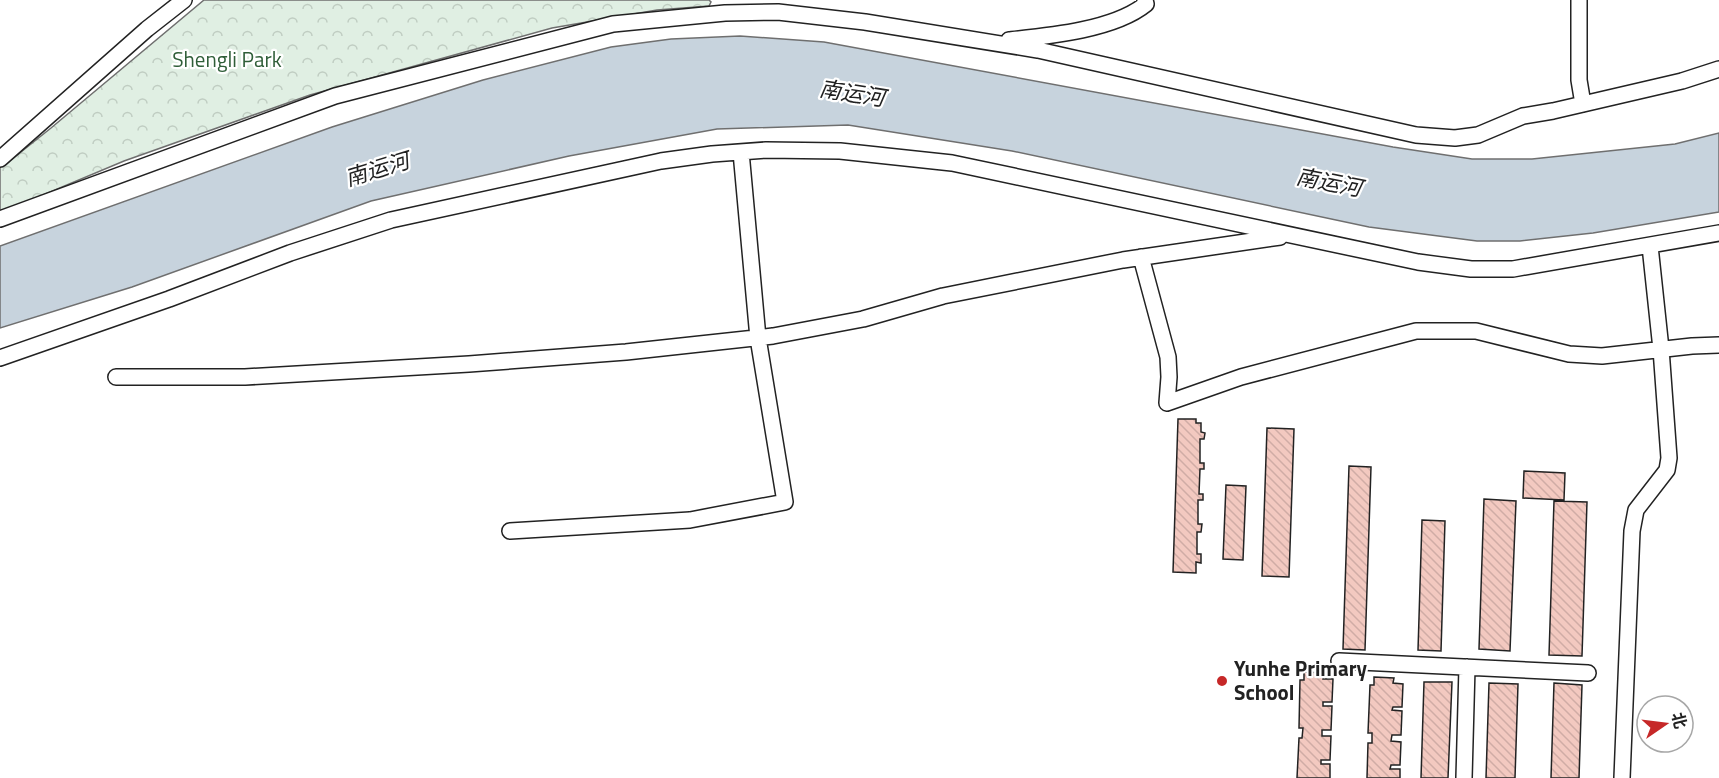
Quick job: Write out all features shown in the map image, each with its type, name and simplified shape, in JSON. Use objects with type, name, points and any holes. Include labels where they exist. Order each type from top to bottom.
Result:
[{"type":"street","points":[[0,159],[147,28],[184,0]]},
{"type":"street","points":[[719,0],[735,13]]},
{"type":"street","points":[[992,42],[1087,29],[1128,15],[1146,4],[1145,0]]},
{"type":"street","points":[[1579,0],[1579,80],[1583,104]]},
{"type":"street","points":[[0,219],[335,96],[613,24],[735,13],[778,12],[865,22],[992,42],[1038,50],[1416,135],[1455,138],[1478,135],[1523,116],[1682,81],[1719,69]]},
{"type":"street","points":[[0,358],[169,299],[290,252],[391,220],[661,161],[766,150],[840,151],[952,163],[1418,262],[1471,269],[1513,269],[1719,233]]},
{"type":"street","points":[[510,531],[690,520],[785,502],[758,338],[741,152]]},
{"type":"street","points":[[116,376],[245,377],[626,352],[758,338],[863,319],[942,296],[1141,257],[1292,236]]},
{"type":"street","points":[[1622,778],[1632,531],[1636,510],[1667,470],[1669,458],[1650,246]]},
{"type":"street","points":[[1141,257],[1168,357],[1167,403],[1241,376],[1416,332],[1476,331],[1569,354],[1602,356],[1719,345]]},
{"type":"street","points":[[1339,661],[1588,673]]},
{"type":"street","points":[[1464,778],[1467,667]]},
{"type":"green space","name":"Shengli Park","points":[[204,0],[709,0],[711,2],[709,6],[657,10],[552,28],[310,95],[124,161],[0,213],[0,165],[12,159],[51,128]]},
{"type":"water","name":"南运河","points":[[740,36],[824,42],[1393,147],[1472,159],[1532,159],[1675,144],[1719,133],[1719,212],[1593,233],[1520,241],[1477,241],[1369,227],[1012,151],[848,125],[717,129],[569,156],[371,201],[132,287],[0,328],[0,246],[332,127],[483,80],[611,47],[671,39]]},
{"type":"building","points":[[1178,419],[1196,419],[1196,423],[1201,423],[1201,432],[1205,433],[1204,439],[1200,439],[1200,463],[1204,463],[1204,469],[1200,469],[1199,494],[1203,494],[1203,500],[1198,500],[1198,524],[1202,524],[1201,532],[1197,532],[1197,554],[1201,554],[1201,563],[1196,562],[1196,573],[1173,572]]},
{"type":"building","points":[[1267,428],[1294,429],[1289,577],[1262,576]]},
{"type":"building","points":[[1349,466],[1371,467],[1365,650],[1343,649]]},
{"type":"building","points":[[1524,471],[1565,473],[1564,500],[1523,498]]},
{"type":"building","points":[[1226,485],[1246,486],[1243,560],[1223,559]]},
{"type":"building","points":[[1484,499],[1516,501],[1510,651],[1479,649]]},
{"type":"building","points":[[1554,501],[1587,502],[1582,656],[1549,655]]},
{"type":"building","points":[[1422,520],[1445,521],[1441,651],[1418,650]]},
{"type":"building","points":[[1304,672],[1324,673],[1323,679],[1333,679],[1332,702],[1323,702],[1323,706],[1332,706],[1331,730],[1322,730],[1322,736],[1331,736],[1330,760],[1321,760],[1321,764],[1330,764],[1330,778],[1297,778],[1299,738],[1302,738],[1303,728],[1299,728],[1300,680],[1304,680]]},
{"type":"building","points":[[1374,677],[1394,678],[1393,683],[1403,684],[1402,707],[1393,707],[1392,710],[1402,711],[1401,735],[1392,735],[1391,741],[1401,742],[1400,765],[1391,765],[1390,769],[1400,769],[1400,778],[1367,778],[1368,743],[1372,743],[1372,733],[1368,733],[1370,685],[1374,685]]},
{"type":"building","points":[[1424,682],[1452,682],[1448,778],[1421,778]]},
{"type":"building","points":[[1489,683],[1518,684],[1515,778],[1486,778]]},
{"type":"building","points":[[1554,683],[1582,685],[1579,778],[1551,778]]},
{"type":"place","name":"Yunhe Primary School","points":[[1222,681]]}]
